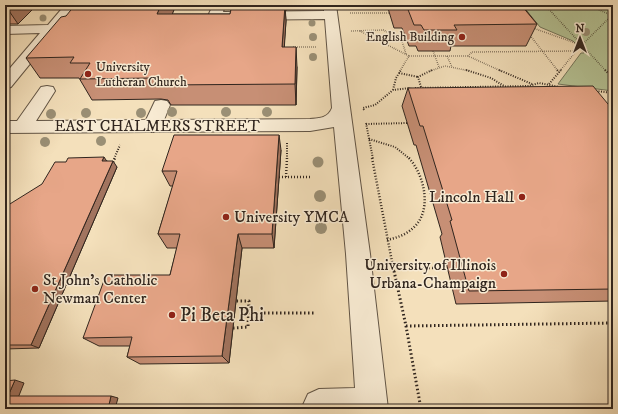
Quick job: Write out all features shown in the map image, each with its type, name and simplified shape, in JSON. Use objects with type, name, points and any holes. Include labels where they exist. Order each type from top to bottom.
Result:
[{"type":"street","points":[[5,84],[72,5]]},
{"type":"street","points":[[219,5],[215,16],[331,10],[358,254],[372,406],[319,405]]},
{"type":"street","points":[[5,30],[51,29]]},
{"type":"street","points":[[13,127],[47,91]]},
{"type":"street","points":[[153,126],[161,104]]},
{"type":"street","name":"EAST CHALMERS STREET","points":[[13,127],[310,125],[321,124],[334,120],[338,116],[341,108]]},
{"type":"street","name":"EAST CHALMERS STREET","points":[[310,125],[330,130],[345,139]]},
{"type":"path","points":[[545,5],[613,78]]},
{"type":"path","points":[[549,84],[582,45],[613,15],[588,5]]},
{"type":"path","points":[[348,13],[389,13]]},
{"type":"path","points":[[528,26],[569,42],[582,45]]},
{"type":"path","points":[[359,30],[409,56],[468,56],[532,84],[549,84],[565,87]]},
{"type":"path","points":[[350,31],[384,30],[401,38],[406,54]]},
{"type":"path","points":[[527,31],[559,73]]},
{"type":"path","points":[[292,47],[335,47]]},
{"type":"path","points":[[433,51],[439,67]]},
{"type":"path","points":[[468,56],[472,52],[576,52]]},
{"type":"path","points":[[363,108],[375,105],[393,90],[399,73],[409,56]]},
{"type":"path","points":[[447,56],[452,67]]},
{"type":"path","points":[[399,73],[418,76],[439,67],[452,67],[494,78],[504,86]]},
{"type":"path","points":[[418,76],[421,87]]},
{"type":"path","points":[[393,90],[421,87],[529,86],[532,84]]},
{"type":"path","points":[[529,86],[533,92]]},
{"type":"path","points":[[595,91],[613,93]]},
{"type":"path","points":[[366,124],[408,123]]},
{"type":"path","points":[[387,240],[399,238],[417,224],[422,217],[426,207],[422,183],[416,168],[408,157],[395,147],[369,139],[387,240],[406,326],[421,409]]},
{"type":"path","points":[[286,177],[287,141]]},
{"type":"path","points":[[111,167],[120,145]]},
{"type":"path","points":[[279,177],[311,177]]},
{"type":"path","points":[[422,183],[427,183]]},
{"type":"path","points":[[393,268],[448,268]]},
{"type":"path","points":[[233,328],[248,327],[249,301],[236,301]]},
{"type":"path","points":[[248,313],[316,313]]},
{"type":"path","points":[[406,326],[613,323]]},
{"type":"green space","points":[[522,5],[613,5],[613,91],[558,84],[581,53],[584,53],[573,41],[540,27]]},
{"type":"building","points":[[75,5],[161,5],[157,14],[230,14],[232,5],[285,5],[282,47],[296,47],[295,84],[163,85],[160,79],[153,78],[80,79],[90,63],[70,63],[74,57],[26,58],[61,17],[66,16]]},
{"type":"building","points":[[398,5],[521,5],[537,24],[454,25],[457,30],[424,30],[421,25],[414,25],[407,7],[398,7]]},
{"type":"building","name":"Lincoln Hall","points":[[593,86],[613,110],[613,289],[469,291],[450,221],[452,220],[423,126],[420,126],[408,88]]},
{"type":"building","points":[[174,135],[279,135],[272,234],[238,234],[222,356],[127,357],[132,337],[83,338],[106,275],[170,275],[180,234],[158,234],[177,171],[162,171]]},
{"type":"building","name":"St John's Catholic Newman Center","points":[[104,157],[102,161],[113,161],[31,345],[5,345],[5,207],[42,184],[55,162],[66,162],[68,158]]},
{"type":"building","points":[[15,380],[8,396],[111,396],[108,409],[5,409],[5,381]]},
{"type":"place","name":"English Building","points":[[462,37]]},
{"type":"place","name":"University Lutheran Church","points":[[88,74]]},
{"type":"place","name":"Lincoln Hall","points":[[522,197]]},
{"type":"place","name":"University YMCA","points":[[226,217]]},
{"type":"place","name":"University of Illinois Urbana-Champaign","points":[[504,274]]},
{"type":"place","name":"St John's Catholic Newman Center","points":[[35,289]]},
{"type":"place","name":"Pi Beta Phi","points":[[172,315]]}]
